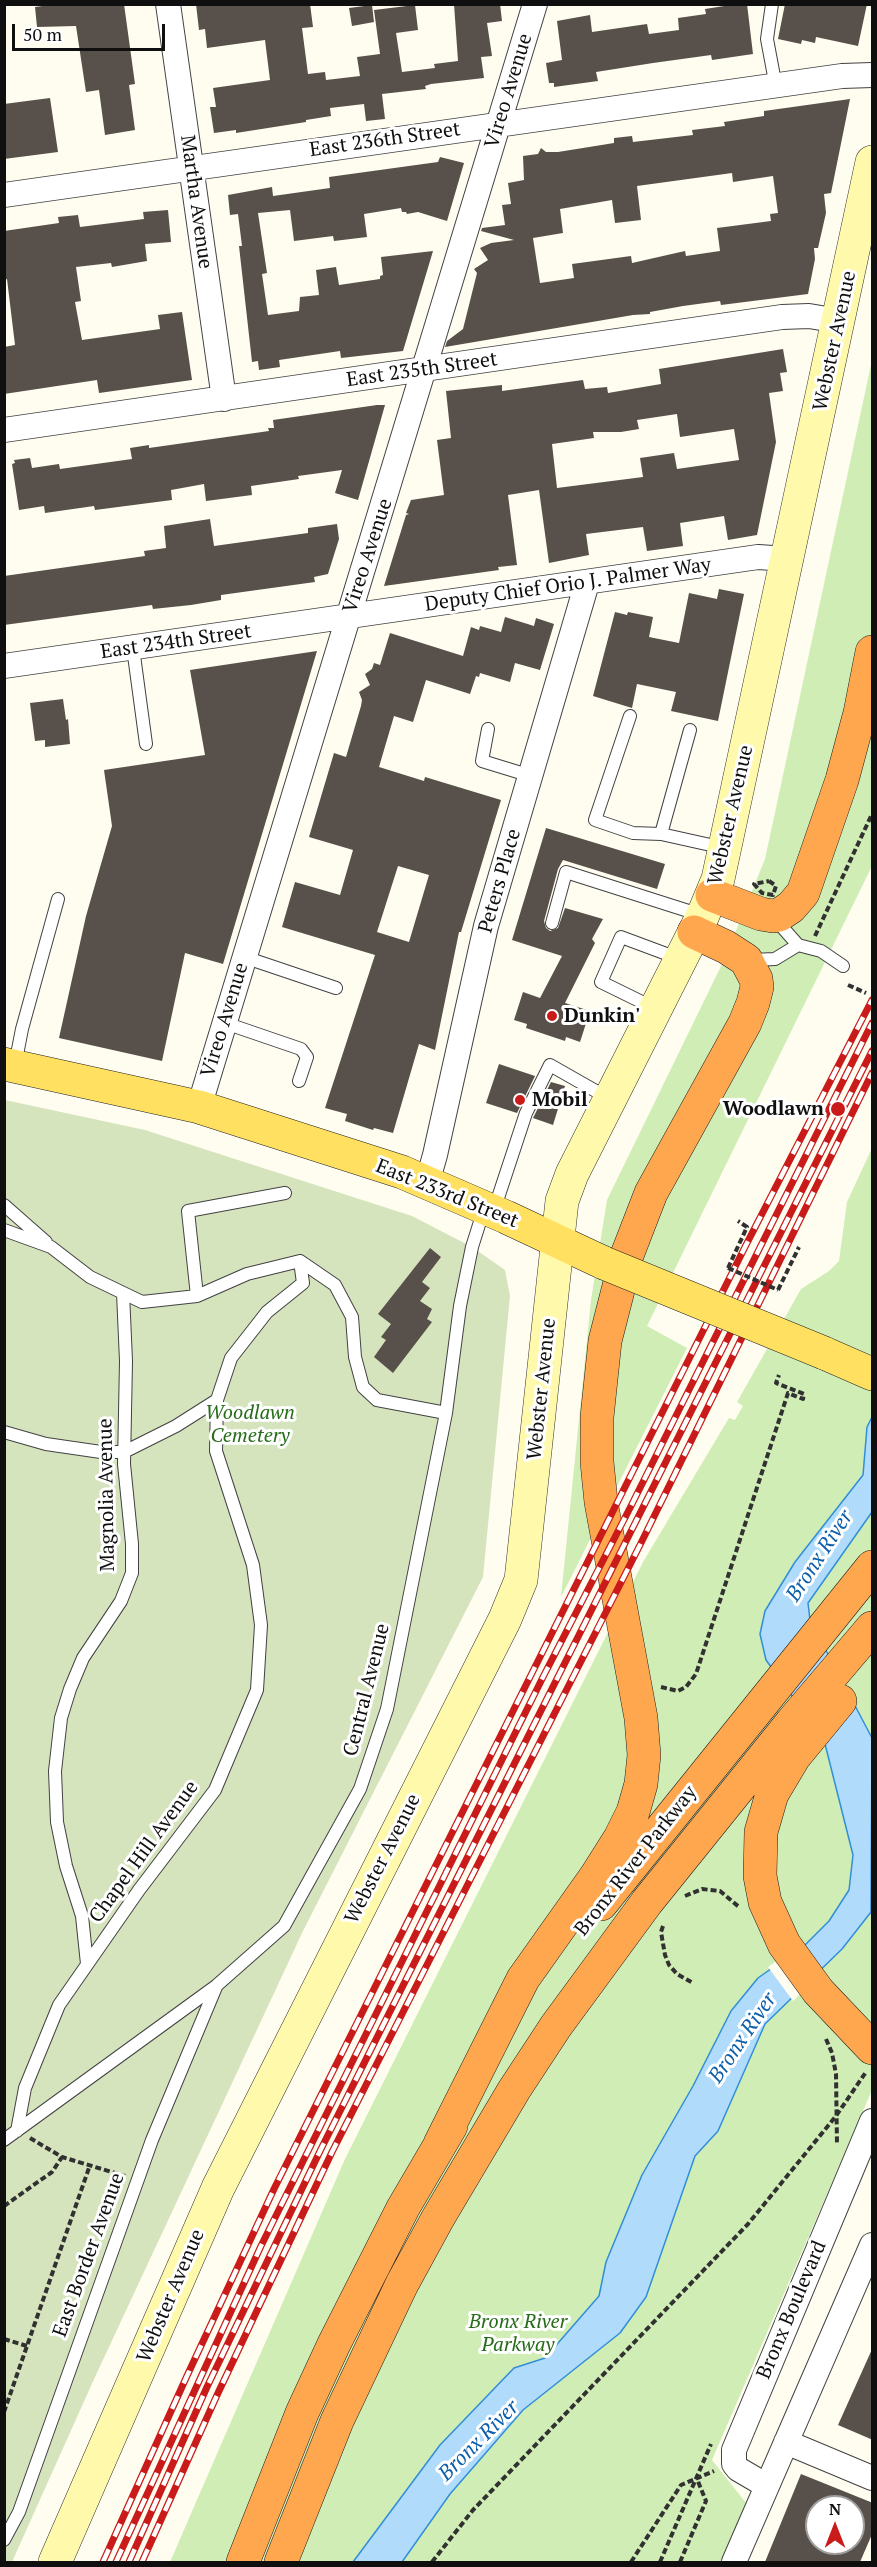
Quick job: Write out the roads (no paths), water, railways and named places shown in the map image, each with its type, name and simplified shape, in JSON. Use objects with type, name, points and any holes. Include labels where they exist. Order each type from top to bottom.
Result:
[{"type":"highway","points":[[697,925],[760,914],[779,915],[791,907],[806,885],[842,780],[873,652]]},
{"type":"highway","points":[[440,2144],[523,1979],[609,1856],[628,1824],[638,1799],[644,1770],[641,1718],[604,1520],[597,1462],[597,1417],[604,1341],[627,1255],[651,1194],[745,1023],[753,1003],[756,979],[746,960],[697,925]]},
{"type":"highway","name":"Bronx River Parkway","points":[[243,2562],[277,2474],[334,2344],[398,2217],[440,2144],[509,2034],[609,1893],[873,1567]]},
{"type":"highway","name":"Bronx River Parkway","points":[[281,2562],[337,2421],[402,2284],[475,2153],[550,2035],[646,1902],[800,1731],[868,1649]]},
{"type":"highway","points":[[800,1731],[767,1805],[761,1832],[757,1914],[794,1959],[831,2024],[869,2060]]},
{"type":"highway","points":[[831,2024],[849,2017],[873,2019]]},
{"type":"main road","name":"Webster Avenue","points":[[55,2562],[218,2188],[505,1619],[521,1580],[562,1201],[568,1183],[609,1098],[718,879],[873,162]]},
{"type":"main road","name":"East 233rd Street","points":[[9,1065],[200,1107],[402,1172],[489,1209],[604,1263],[873,1374]]},
{"type":"street","name":"Martha Avenue","points":[[168,4],[224,399]]},
{"type":"street","name":"Vireo Avenue","points":[[200,1107],[536,4]]},
{"type":"street","name":"East 236th Street","points":[[4,195],[842,76],[873,75]]},
{"type":"street","name":"East 235th Street","points":[[4,430],[782,317],[809,316],[839,321]]},
{"type":"street","name":"Deputy Chief Orio J. Palmer Way","points":[[348,618],[758,557],[788,559]]},
{"type":"street","name":"Peters Place","points":[[427,1183],[478,955],[587,583]]},
{"type":"street","name":"East 234th Street","points":[[4,666],[348,618]]},
{"type":"street","name":"Bronx Boulevard","points":[[767,2487],[738,2469],[734,2464],[734,2450],[873,2121]]},
{"type":"street","points":[[734,2562],[873,2245]]},
{"type":"street","points":[[786,2442],[873,2478]]},
{"type":"lane","points":[[772,4],[767,39],[776,87]]},
{"type":"lane","points":[[133,648],[146,744]]},
{"type":"lane","points":[[630,716],[595,820],[633,833],[662,834],[725,849]]},
{"type":"lane","points":[[488,729],[482,761],[531,776]]},
{"type":"lane","points":[[662,834],[690,730]]},
{"type":"lane","points":[[552,923],[566,872],[697,925]]},
{"type":"lane","points":[[9,1065],[22,1029],[58,899]]},
{"type":"lane","points":[[773,916],[803,946],[821,951],[843,966]]},
{"type":"lane","points":[[655,1009],[602,982],[621,937],[697,925]]},
{"type":"lane","points":[[746,960],[776,959],[803,946]]},
{"type":"lane","points":[[244,957],[336,988]]},
{"type":"lane","points":[[225,1023],[301,1049],[307,1058],[299,1081]]},
{"type":"lane","name":"Central Avenue","points":[[4,2140],[216,1986],[284,1926],[360,1789],[387,1709],[446,1413],[460,1306],[472,1247],[526,1113],[550,1065],[609,1098]]},
{"type":"lane","points":[[197,1296],[188,1211],[285,1193]]},
{"type":"lane","points":[[4,1205],[51,1247],[90,1277],[142,1302],[197,1296],[247,1274],[300,1261],[335,1285],[352,1317],[355,1357],[363,1387],[377,1400],[446,1413]]},
{"type":"lane","points":[[4,1230],[51,1247]]},
{"type":"lane","name":"Chapel Hill Avenue","points":[[18,2131],[26,2088],[59,2005],[139,1890],[215,1790],[257,1690],[261,1625],[256,1585],[253,1564],[216,1451],[218,1400],[231,1358],[267,1312],[303,1283],[300,1261]]},
{"type":"lane","name":"Magnolia Avenue","points":[[87,1964],[82,1916],[66,1866],[57,1822],[55,1771],[61,1718],[70,1689],[83,1658],[121,1600],[132,1573],[132,1544],[124,1452],[126,1361],[123,1293]]},
{"type":"lane","points":[[4,1432],[46,1444],[101,1452],[124,1452],[176,1426],[218,1400]]},
{"type":"lane","name":"East Border Avenue","points":[[4,2540],[19,2512],[152,2140],[216,1986]]},
{"type":"water","name":"Bronx River","points":[[872,1417],[872,1512],[808,1603],[810,1620],[872,1738],[871,1912],[842,1949],[765,2024],[718,2131],[695,2156],[646,2297],[620,2333],[523,2410],[450,2494],[402,2562],[353,2562],[440,2445],[514,2368],[545,2358],[599,2296],[606,2262],[642,2175],[693,2086],[731,2011],[758,1978],[806,1944],[829,1921],[849,1890],[853,1855],[824,1740],[766,1660],[760,1634],[765,1611],[795,1562],[863,1475],[867,1427]]},
{"type":"railway","points":[[103,2562],[274,2189],[746,1245],[872,1000]]},
{"type":"railway","points":[[116,2562],[261,2246],[543,1677],[872,1023]]},
{"type":"railway","points":[[129,2562],[207,2387],[321,2149],[872,1051]]},
{"type":"railway","points":[[142,2562],[218,2393],[332,2152],[641,1543],[872,1073]]},
{"type":"place","name":"Dunkin'","points":[[552,1016]]},
{"type":"place","name":"Mobil","points":[[520,1100]]},
{"type":"place","name":"Woodlawn","points":[[838,1109]]},
{"type":"park label","name":"Woodlawn Cemetery","points":[[250,1424]]}]
